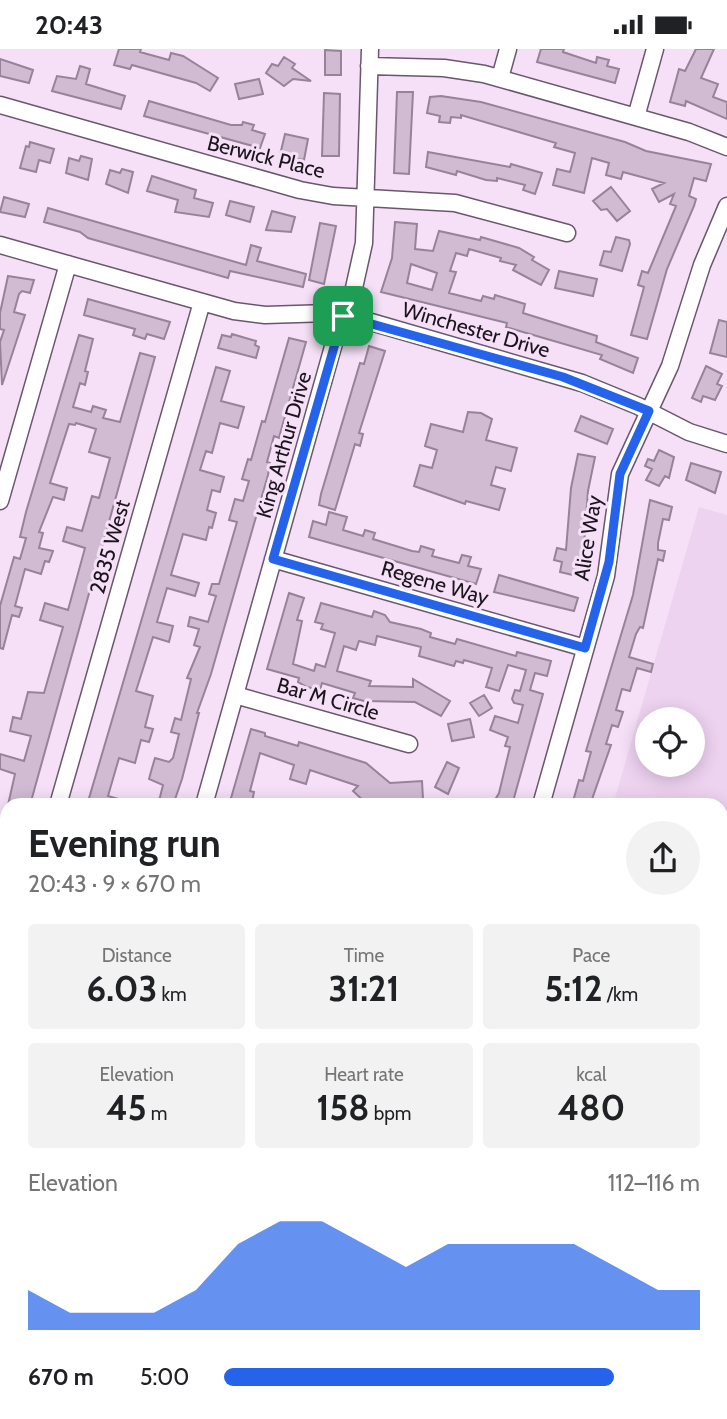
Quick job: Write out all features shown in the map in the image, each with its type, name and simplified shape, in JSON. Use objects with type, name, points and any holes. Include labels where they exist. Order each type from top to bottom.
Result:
[{"type":"street","points":[[500,78],[508,49]]},
{"type":"street","points":[[636,117],[655,49]]},
{"type":"street","points":[[370,57],[500,78],[636,117],[727,147]]},
{"type":"street","name":"King Arthur Drive","points":[[206,798],[361,259],[366,197],[370,57]]},
{"type":"street","name":"Berwick Place","points":[[0,105],[289,187],[321,194],[466,205],[567,233]]},
{"type":"street","name":"Alice Way","points":[[543,798],[609,562],[620,474],[674,357],[702,264],[727,206]]},
{"type":"street","name":"Winchester Drive","points":[[0,244],[255,315],[309,313],[343,316],[563,377],[649,411],[689,432],[727,444]]},
{"type":"street","points":[[0,501],[68,264]]},
{"type":"street","name":"2835 West","points":[[60,798],[202,302]]},
{"type":"street","name":"Regene Way","points":[[273,559],[585,648]]},
{"type":"street","name":"Bar M Circle","points":[[235,695],[409,744]]},
{"type":"shaded area","points":[[699,507],[727,515],[727,798],[615,798],[635,729],[635,777],[705,777],[705,707],[641,707]]},
{"type":"building","points":[[119,49],[141,49],[140,52],[169,60],[171,53],[183,56],[218,78],[210,91],[196,83],[132,65],[130,69],[114,65]]},
{"type":"building","points":[[541,49],[564,49],[563,52],[596,63],[597,57],[609,60],[607,66],[619,69],[615,83],[537,62]]},
{"type":"building","points":[[696,49],[714,49],[701,78],[718,84],[713,97],[727,102],[727,119],[686,101],[685,106],[670,102],[679,69],[685,71]]},
{"type":"building","points":[[325,50],[341,51],[341,75],[325,75]]},
{"type":"building","points":[[284,57],[295,64],[292,68],[311,81],[293,79],[284,86],[266,73],[272,64],[278,66]]},
{"type":"building","points":[[0,59],[33,70],[29,83],[0,76]]},
{"type":"building","points":[[80,66],[90,69],[86,84],[125,96],[121,109],[52,91],[57,76],[76,79]]},
{"type":"building","points":[[259,79],[263,94],[239,99],[235,84]]},
{"type":"building","points":[[397,92],[413,92],[409,174],[394,173]]},
{"type":"building","points":[[324,93],[340,94],[339,156],[322,156]]},
{"type":"building","points":[[430,97],[481,102],[625,142],[646,151],[711,164],[706,181],[694,178],[689,196],[696,199],[694,206],[667,269],[647,339],[631,335],[644,287],[638,285],[642,271],[648,273],[676,206],[670,204],[674,194],[659,202],[652,189],[664,183],[623,172],[621,179],[606,175],[609,163],[592,158],[584,193],[553,185],[557,169],[570,172],[575,153],[554,147],[556,143],[461,115],[461,118],[451,117],[450,123],[439,122],[440,116],[427,113]]},
{"type":"building","points":[[149,101],[231,125],[242,125],[243,122],[254,125],[252,130],[265,134],[260,148],[144,116]]},
{"type":"building","points":[[285,134],[308,139],[304,160],[280,155]]},
{"type":"building","points":[[30,142],[54,149],[50,163],[39,160],[36,172],[20,168],[26,146],[29,147]]},
{"type":"building","points":[[428,152],[510,167],[511,164],[542,173],[535,194],[523,190],[525,185],[497,178],[497,181],[486,180],[457,171],[456,175],[426,167]]},
{"type":"building","points":[[81,156],[92,159],[88,180],[66,173],[69,158],[79,161]]},
{"type":"building","points":[[122,169],[133,172],[128,193],[106,184],[110,170],[120,173]]},
{"type":"building","points":[[152,176],[196,190],[194,198],[213,203],[209,217],[175,212],[178,200],[147,191]]},
{"type":"building","points":[[611,187],[630,211],[617,221],[607,209],[601,210],[593,201]]},
{"type":"building","points":[[4,197],[29,204],[25,217],[0,212]]},
{"type":"building","points":[[230,201],[254,207],[250,222],[226,215]]},
{"type":"building","points":[[48,208],[246,265],[251,245],[261,248],[257,261],[306,274],[303,287],[230,271],[228,278],[88,238],[80,232],[44,222]]},
{"type":"building","points":[[272,211],[295,217],[291,232],[266,230]]},
{"type":"building","points":[[395,222],[417,224],[415,249],[433,251],[439,231],[480,240],[481,237],[519,248],[549,270],[541,285],[513,270],[516,265],[469,249],[467,256],[456,253],[450,271],[456,272],[449,293],[481,301],[483,296],[494,299],[495,295],[525,304],[523,313],[597,336],[596,342],[638,358],[633,373],[600,359],[602,355],[506,327],[507,323],[381,292],[392,258]],"holes":[[[411,264],[437,273],[432,290],[407,283]]]},
{"type":"building","points":[[320,223],[336,226],[324,284],[309,280]]},
{"type":"building","points":[[616,237],[629,240],[630,244],[622,271],[600,265],[604,251],[611,252]]},
{"type":"building","points":[[559,271],[597,279],[593,296],[555,288]]},
{"type":"building","points":[[8,276],[34,280],[30,293],[22,291],[19,294],[14,312],[25,315],[2,385],[0,342],[4,330],[0,329],[0,313]]},
{"type":"building","points":[[88,299],[170,322],[164,339],[147,334],[145,339],[133,335],[135,329],[84,315]]},
{"type":"building","points":[[719,320],[727,322],[727,357],[710,353]]},
{"type":"building","points":[[232,334],[256,341],[255,345],[259,347],[256,358],[218,348],[222,335],[231,337]]},
{"type":"building","points":[[79,335],[93,339],[85,371],[88,372],[85,385],[80,383],[73,407],[91,412],[93,406],[106,410],[103,418],[120,422],[140,353],[155,357],[32,798],[10,798],[15,774],[0,769],[0,754],[24,761],[31,736],[10,731],[13,717],[21,719],[28,692],[44,693],[63,627],[40,620],[45,603],[68,610],[85,548],[63,541],[67,527],[82,531],[92,496],[99,498],[110,458],[89,452],[96,429],[76,423],[69,424],[50,483],[67,488],[64,500],[53,497],[39,532],[43,533],[39,548],[53,551],[49,562],[45,561],[41,574],[25,569],[15,606],[22,608],[19,617],[12,615],[3,649],[0,648],[0,606],[14,557],[20,559],[26,538],[20,537]]},
{"type":"building","points":[[289,338],[306,342],[279,438],[274,436],[267,462],[270,463],[268,475],[211,674],[197,713],[182,779],[175,798],[160,798],[163,785],[149,779],[155,758],[169,762],[173,758],[179,734],[171,732],[175,718],[181,720],[191,679],[187,678],[200,647],[194,645],[199,629],[188,626],[190,617],[208,622],[216,596],[209,594],[212,584],[219,584],[237,522],[229,520],[235,499],[243,501],[249,481],[242,479],[248,459],[251,460],[262,421],[265,422]]},
{"type":"building","points":[[369,346],[385,351],[359,433],[363,434],[360,446],[355,444],[335,510],[319,505],[321,494],[360,363],[364,364]]},
{"type":"building","points":[[706,366],[722,374],[717,384],[722,386],[715,400],[703,396],[701,402],[692,398]]},
{"type":"building","points":[[216,367],[230,371],[221,401],[244,407],[238,428],[220,423],[212,453],[206,451],[200,470],[224,477],[220,492],[212,490],[207,510],[216,513],[212,528],[209,527],[206,540],[183,534],[171,575],[199,583],[195,596],[167,588],[157,622],[173,626],[169,642],[153,637],[136,691],[153,696],[145,727],[153,729],[149,742],[141,740],[135,763],[119,758],[108,796],[115,798],[89,798]]},
{"type":"building","points":[[468,412],[481,413],[492,419],[486,440],[517,448],[511,471],[496,467],[491,485],[505,489],[499,510],[466,501],[465,504],[414,486],[420,465],[432,468],[437,450],[425,446],[431,424],[463,432]]},
{"type":"building","points":[[581,416],[613,429],[607,444],[575,431]]},
{"type":"building","points":[[659,450],[674,457],[669,478],[665,476],[659,486],[646,480],[652,469],[645,466],[648,459],[654,461]]},
{"type":"building","points":[[578,454],[595,457],[588,491],[584,546],[577,576],[560,572],[562,562],[554,560],[557,548],[566,550],[571,488]]},
{"type":"building","points":[[691,463],[721,472],[715,493],[686,480]]},
{"type":"building","points":[[650,500],[672,507],[669,520],[663,519],[658,543],[658,550],[665,551],[663,561],[658,559],[643,628],[640,627],[636,634],[629,657],[653,664],[651,672],[637,668],[630,691],[622,689],[616,710],[623,712],[618,727],[612,725],[606,744],[611,745],[592,798],[574,798],[579,780],[583,781],[591,752],[586,751],[633,595]]},
{"type":"building","points":[[329,512],[347,517],[343,530],[363,536],[365,530],[375,533],[373,539],[412,551],[419,552],[421,546],[434,550],[432,556],[459,563],[462,555],[471,557],[468,566],[481,569],[476,584],[309,537],[313,521],[326,525]]},
{"type":"building","points":[[499,575],[578,598],[574,611],[494,592]]},
{"type":"building","points":[[289,593],[304,598],[297,620],[302,621],[293,664],[314,671],[316,664],[325,667],[335,633],[321,629],[323,624],[315,622],[321,603],[372,617],[374,611],[385,615],[390,622],[421,629],[431,633],[430,637],[455,644],[457,639],[516,656],[517,652],[551,661],[547,676],[535,673],[530,690],[543,694],[514,798],[496,798],[510,747],[505,746],[508,737],[490,730],[495,716],[518,723],[523,705],[514,703],[512,699],[515,690],[520,691],[526,670],[508,665],[499,691],[486,687],[492,668],[464,660],[463,663],[456,661],[454,666],[419,656],[421,647],[377,636],[375,645],[359,641],[356,650],[344,646],[337,671],[371,681],[369,686],[413,687],[413,679],[450,701],[441,716],[415,702],[364,701],[353,698],[355,693],[322,683],[320,690],[307,687],[298,682],[299,678],[267,669]]},
{"type":"building","points":[[484,695],[492,708],[479,716],[470,703]]},
{"type":"building","points":[[470,719],[474,737],[452,741],[448,724]]},
{"type":"building","points":[[251,729],[298,746],[299,742],[366,763],[390,783],[422,781],[423,798],[360,798],[353,791],[358,786],[310,770],[306,784],[290,779],[294,765],[260,753],[250,791],[254,792],[253,798],[231,798]]},
{"type":"building","points":[[447,762],[459,768],[448,794],[435,787]]},
{"type":"route","points":[[343,316],[563,377],[649,411],[620,474],[609,562],[585,648],[273,559],[343,316]]}]
